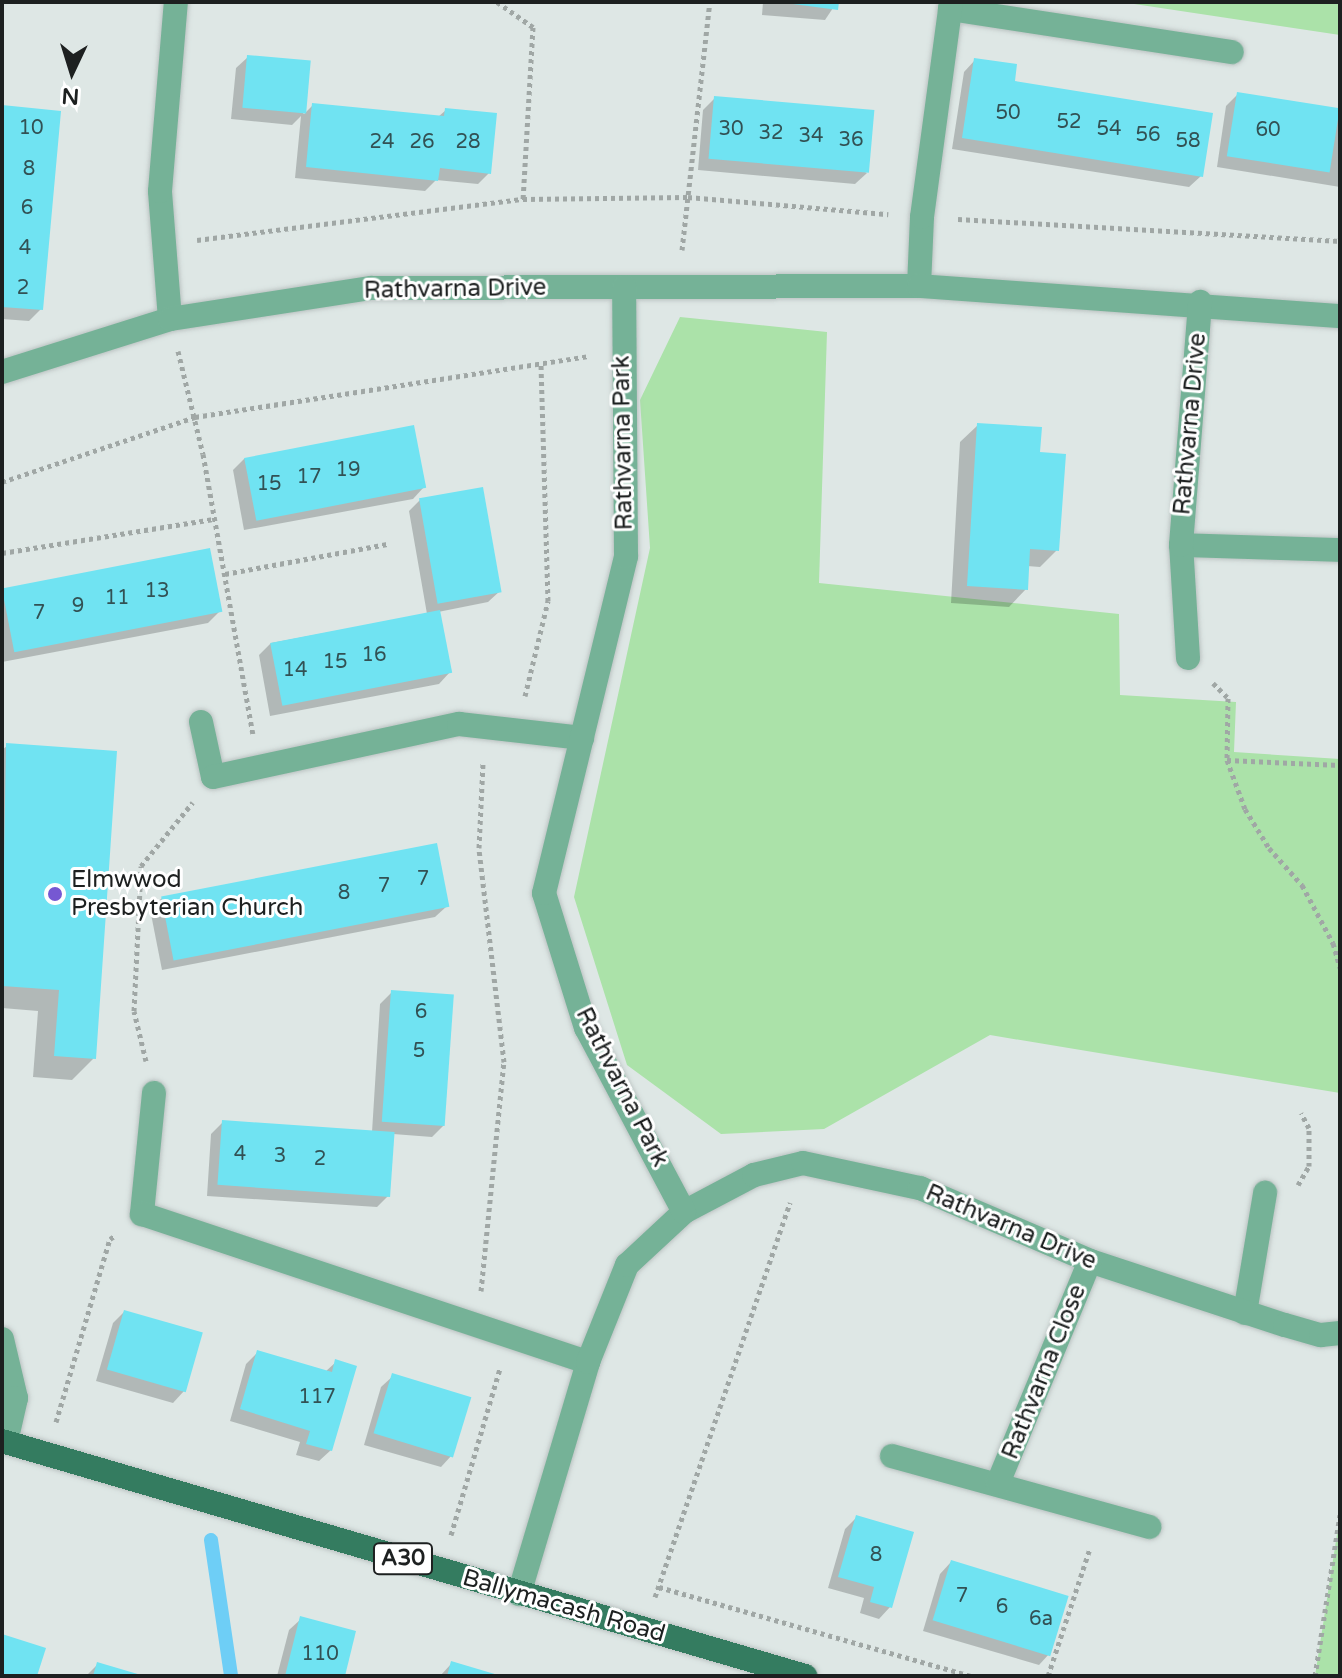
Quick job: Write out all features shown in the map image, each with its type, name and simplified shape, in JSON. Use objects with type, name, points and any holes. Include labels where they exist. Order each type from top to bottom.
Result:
[{"type":"main road","name":"Ballymacash Road","points":[[4,1442],[805,1676]]},
{"type":"street","points":[[170,319],[160,191],[176,2]]},
{"type":"street","points":[[919,286],[922,217],[951,6],[1232,52]]},
{"type":"street","name":"Rathvarna Drive","points":[[2,372],[170,319],[371,288],[919,286],[1200,302],[1340,316]]},
{"type":"street","name":"Rathvarna Park","points":[[624,287],[621,351],[626,556],[544,893],[586,1028],[684,1212]]},
{"type":"street","name":"Rathvarna Drive","points":[[1188,658],[1181,545],[1200,302]]},
{"type":"street","name":"Rathvarna Drive","points":[[1181,545],[1340,550]]},
{"type":"street","points":[[201,722],[213,777],[459,724],[582,738]]},
{"type":"street","points":[[154,1093],[142,1214],[477,1322],[588,1362]]},
{"type":"street","name":"Rathvarna Drive","points":[[684,1212],[754,1175],[803,1163],[920,1188],[1090,1261],[1321,1335],[1340,1333]]},
{"type":"street","points":[[1245,1313],[1265,1193]]},
{"type":"street","points":[[519,1594],[588,1362],[627,1265],[684,1212]]},
{"type":"street","name":"Rathvarna Close","points":[[998,1483],[1090,1261]]},
{"type":"street","points":[[2,1339],[16,1398],[4,1442]]},
{"type":"street","name":"Rathvarna Close","points":[[892,1456],[1149,1527]]},
{"type":"path","points":[[497,2],[533,27],[523,199]]},
{"type":"path","points":[[678,287],[710,2]]},
{"type":"path","points":[[162,245],[523,199],[688,197],[922,217],[1340,241]]},
{"type":"path","points":[[2,482],[195,417],[621,351]]},
{"type":"path","points":[[517,730],[548,601],[541,364]]},
{"type":"path","points":[[187,384],[215,519],[259,767]]},
{"type":"path","points":[[2,553],[215,519]]},
{"type":"path","points":[[225,574],[387,544]]},
{"type":"path","points":[[1188,658],[1228,698],[1227,760],[1245,809],[1269,848],[1302,885],[1333,943],[1340,968]]},
{"type":"path","points":[[477,1322],[504,1062],[479,848],[485,726]]},
{"type":"path","points":[[1227,760],[1340,765]]},
{"type":"path","points":[[154,1093],[134,1011],[141,866],[213,777]]},
{"type":"path","points":[[644,1630],[803,1163]]},
{"type":"path","points":[[47,1453],[110,1239],[142,1214]]},
{"type":"path","points":[[440,1570],[510,1334]]},
{"type":"path","points":[[1048,1676],[1101,1514]]},
{"type":"path","points":[[1315,1676],[1340,1515]]},
{"type":"path","points":[[659,1587],[972,1676]]},
{"type":"green space","points":[[1121,2],[1340,2],[1340,35]]},
{"type":"green space","points":[[680,317],[827,332],[819,583],[1119,614],[1120,695],[1236,702],[1234,752],[1340,759],[1340,1093],[990,1035],[824,1129],[721,1134],[627,1065],[574,897],[650,548],[640,400]]},
{"type":"green space","points":[[1340,1515],[1340,1676],[1315,1676]]},
{"type":"building","points":[[778,2],[839,2],[838,10]]},
{"type":"building","points":[[247,55],[311,61],[306,113],[242,108]]},
{"type":"building","points":[[974,58],[1017,64],[1015,81],[1213,113],[1203,177],[962,138]]},
{"type":"building","points":[[1237,92],[1340,108],[1330,172],[1227,156]]},
{"type":"building","points":[[714,96],[874,110],[869,173],[709,159]]},
{"type":"building","points":[[312,103],[444,116],[445,108],[497,113],[491,174],[440,168],[438,181],[306,167]]},
{"type":"building","points":[[2,105],[61,111],[43,310],[2,307]]},
{"type":"building","points":[[977,423],[1042,427],[1040,452],[1066,454],[1059,551],[1030,549],[1028,590],[967,586]]},
{"type":"building","points":[[414,425],[426,488],[256,521],[244,458]]},
{"type":"building","points":[[483,487],[502,592],[438,604],[419,498]]},
{"type":"building","points":[[210,548],[222,612],[14,652],[2,588]]},
{"type":"building","points":[[440,610],[452,673],[282,706],[270,643]]},
{"type":"building","name":"Elmwwod Presbyterian Church","points":[[6,743],[117,751],[96,1059],[54,1056],[59,990],[2,986]]},
{"type":"building","points":[[437,843],[449,907],[174,960],[161,897]]},
{"type":"building","points":[[391,990],[454,994],[445,1126],[382,1122]]},
{"type":"building","points":[[222,1120],[395,1132],[390,1197],[217,1185]]},
{"type":"building","points":[[124,1310],[203,1333],[186,1392],[107,1370]]},
{"type":"building","points":[[257,1350],[332,1372],[335,1359],[357,1366],[332,1451],[306,1444],[310,1431],[240,1409]]},
{"type":"building","points":[[392,1373],[471,1397],[453,1458],[374,1433]]},
{"type":"building","points":[[856,1515],[914,1532],[892,1608],[870,1602],[874,1587],[838,1577]]},
{"type":"building","points":[[951,1560],[1069,1596],[1050,1656],[933,1620]]},
{"type":"building","points":[[300,1616],[356,1631],[345,1676],[285,1676]]},
{"type":"building","points":[[2,1634],[46,1648],[37,1676],[2,1676]]},
{"type":"building","points":[[451,1661],[498,1675],[498,1676],[447,1676]]},
{"type":"building","points":[[97,1662],[141,1675],[141,1676],[93,1676]]},
{"type":"waterway","points":[[211,1540],[231,1676]]},
{"type":"place","name":"Elmwwod Presbyterian Church","points":[[55,894]]}]
